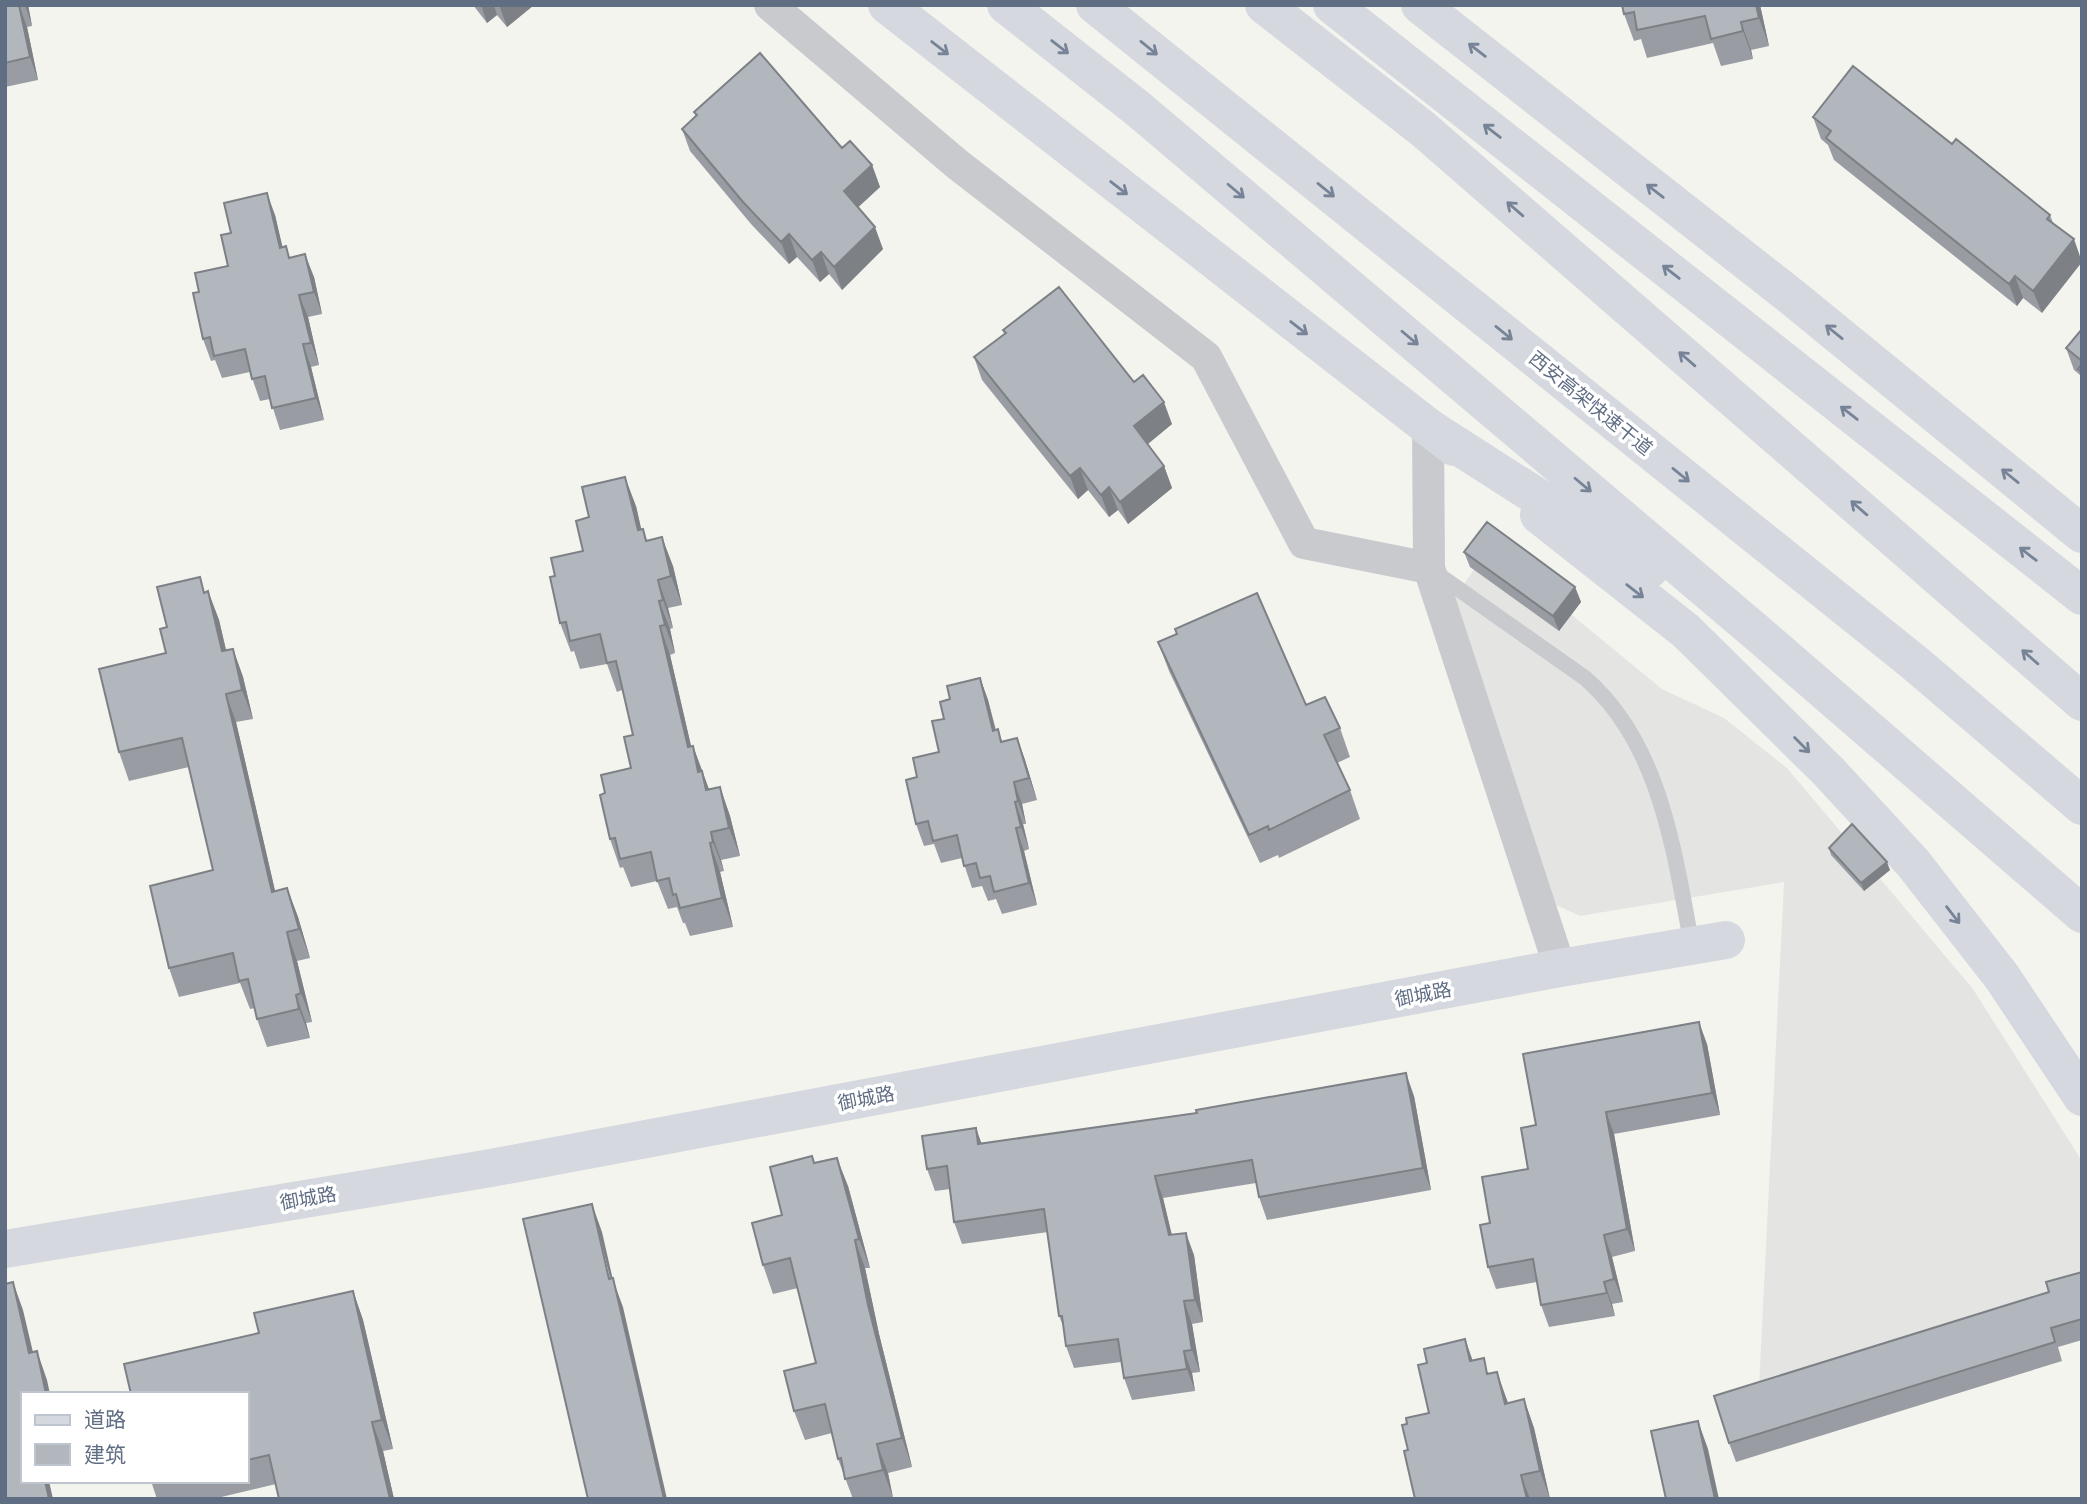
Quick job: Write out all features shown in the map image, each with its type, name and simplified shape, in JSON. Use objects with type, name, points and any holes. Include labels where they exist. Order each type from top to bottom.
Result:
[{"type":"main road","points":[[887,5],[1686,631],[1829,772],[1913,863],[2002,977],[2082,1097]]},
{"type":"main road","points":[[1006,5],[1138,108],[1773,646],[2082,914]]},
{"type":"main road","name":"西安高架快速干道","points":[[1095,5],[1916,664],[2082,806]]},
{"type":"main road","points":[[1264,5],[1423,129],[2082,702]]},
{"type":"main road","points":[[1332,5],[2082,596]]},
{"type":"main road","points":[[1420,5],[1792,298],[2082,534]]},
{"type":"main road","points":[[1428,427],[1773,646]]},
{"type":"main road","points":[[2005,847],[2082,945]]},
{"type":"main road","name":"御城路","points":[[5,1249],[505,1165],[1560,968],[1709,943]]},
{"type":"street","points":[[770,5],[957,164],[1206,357],[1304,543],[1429,568]]},
{"type":"street","points":[[1428,427],[1429,568],[1560,968]]},
{"type":"lane","points":[[1429,568],[1585,678],[1605,696],[1623,720],[1655,786],[1676,862],[1709,943]]},
{"type":"shaded area","points":[[1489,547],[1662,689],[1724,718],[1787,768],[1973,989],[2082,1161],[2082,1298],[1759,1387],[1784,882],[1580,916],[1556,905],[1454,599]]},
{"type":"building","points":[[5,5],[19,5],[30,57],[5,63]]},
{"type":"building","points":[[1622,5],[1756,5],[1759,18],[1741,22],[1743,31],[1711,39],[1705,16],[1637,30],[1634,12],[1624,14]]},
{"type":"building","points":[[760,53],[842,148],[850,141],[872,165],[844,191],[875,227],[834,267],[821,252],[812,260],[789,234],[781,242],[743,202],[682,129],[697,115],[694,112]]},
{"type":"building","points":[[1853,66],[1952,144],[1956,139],[2050,215],[2047,219],[2074,239],[2033,291],[2015,276],[2009,284],[1826,138],[1831,131],[1813,117]]},
{"type":"building","points":[[267,193],[280,248],[286,246],[289,258],[305,254],[314,292],[299,295],[311,343],[303,344],[316,398],[272,408],[265,376],[252,379],[245,349],[214,356],[210,337],[203,339],[193,293],[199,292],[195,273],[228,266],[221,235],[231,233],[224,203]]},
{"type":"building","points":[[1059,287],[1134,382],[1143,375],[1164,402],[1134,426],[1164,466],[1120,502],[1109,487],[1101,495],[1080,468],[1070,476],[974,357],[1006,333],[1003,330]]},
{"type":"building","points":[[2082,329],[2082,361],[2066,348]]},
{"type":"building","points":[[625,477],[638,530],[643,529],[646,541],[662,537],[671,576],[658,580],[663,600],[659,601],[665,625],[660,626],[688,747],[693,746],[698,772],[702,771],[706,790],[720,787],[729,828],[711,832],[713,842],[710,843],[722,898],[680,908],[669,878],[657,881],[651,852],[620,859],[615,838],[610,839],[600,795],[605,793],[601,775],[631,768],[624,737],[633,735],[616,661],[607,663],[600,634],[570,641],[566,622],[560,623],[550,577],[555,576],[551,558],[583,551],[576,521],[589,517],[582,487]]},
{"type":"building","points":[[1487,522],[1575,587],[1553,616],[1464,552]]},
{"type":"building","points":[[200,577],[204,593],[208,591],[222,651],[233,649],[242,690],[226,694],[272,892],[287,888],[299,929],[287,932],[301,993],[296,995],[299,1009],[257,1019],[248,979],[239,981],[233,953],[169,968],[150,886],[213,870],[182,738],[119,752],[99,669],[166,653],[160,629],[167,627],[157,587]]},
{"type":"building","points":[[1257,593],[1306,705],[1325,697],[1340,728],[1324,735],[1350,790],[1269,830],[1268,826],[1249,835],[1158,642],[1177,634],[1175,629]]},
{"type":"building","points":[[980,678],[993,731],[998,729],[1001,742],[1017,738],[1029,778],[1014,782],[1021,827],[1016,828],[1029,883],[994,892],[990,876],[980,878],[976,863],[964,866],[957,835],[933,841],[928,821],[916,824],[906,780],[917,777],[913,758],[939,752],[932,721],[944,719],[940,702],[950,699],[947,686]]},
{"type":"building","points":[[1852,824],[1887,862],[1861,883],[1829,848]]},
{"type":"building","points":[[1699,1022],[1712,1093],[1606,1112],[1627,1229],[1604,1235],[1614,1279],[1604,1282],[1607,1293],[1541,1305],[1533,1259],[1488,1267],[1480,1225],[1490,1223],[1482,1177],[1528,1169],[1521,1128],[1536,1125],[1523,1054]]},
{"type":"building","points":[[1406,1073],[1423,1168],[1259,1197],[1252,1160],[1155,1176],[1169,1235],[1186,1233],[1195,1300],[1184,1301],[1192,1350],[1184,1351],[1187,1369],[1124,1378],[1118,1339],[1066,1346],[1062,1316],[1059,1316],[1044,1209],[954,1222],[947,1166],[927,1169],[922,1136],[976,1128],[978,1144],[1197,1113],[1196,1110]]},
{"type":"building","points":[[812,1156],[814,1163],[837,1158],[859,1239],[855,1240],[868,1305],[902,1438],[877,1444],[883,1470],[845,1479],[825,1404],[794,1411],[784,1371],[816,1363],[790,1258],[763,1265],[752,1223],[782,1215],[770,1167]]},
{"type":"building","points":[[592,1204],[609,1279],[613,1278],[664,1499],[588,1499],[523,1219]]},
{"type":"building","points":[[2082,1272],[2082,1319],[2051,1328],[2055,1342],[1729,1443],[1714,1396],[2049,1292],[2046,1282]]},
{"type":"building","points":[[13,1282],[29,1353],[37,1351],[46,1392],[21,1392],[21,1483],[45,1483],[49,1499],[5,1499],[5,1284]]},
{"type":"building","points":[[353,1291],[382,1420],[372,1422],[390,1499],[279,1499],[269,1455],[248,1460],[248,1392],[131,1392],[124,1364],[259,1333],[254,1313]]},
{"type":"building","points":[[1465,1339],[1470,1361],[1484,1358],[1487,1374],[1497,1372],[1505,1404],[1524,1399],[1540,1471],[1521,1475],[1527,1499],[1415,1499],[1404,1451],[1408,1450],[1402,1425],[1407,1424],[1406,1418],[1429,1413],[1418,1365],[1427,1363],[1424,1349]]},
{"type":"building","points":[[1698,1421],[1715,1499],[1666,1499],[1651,1431]]}]
